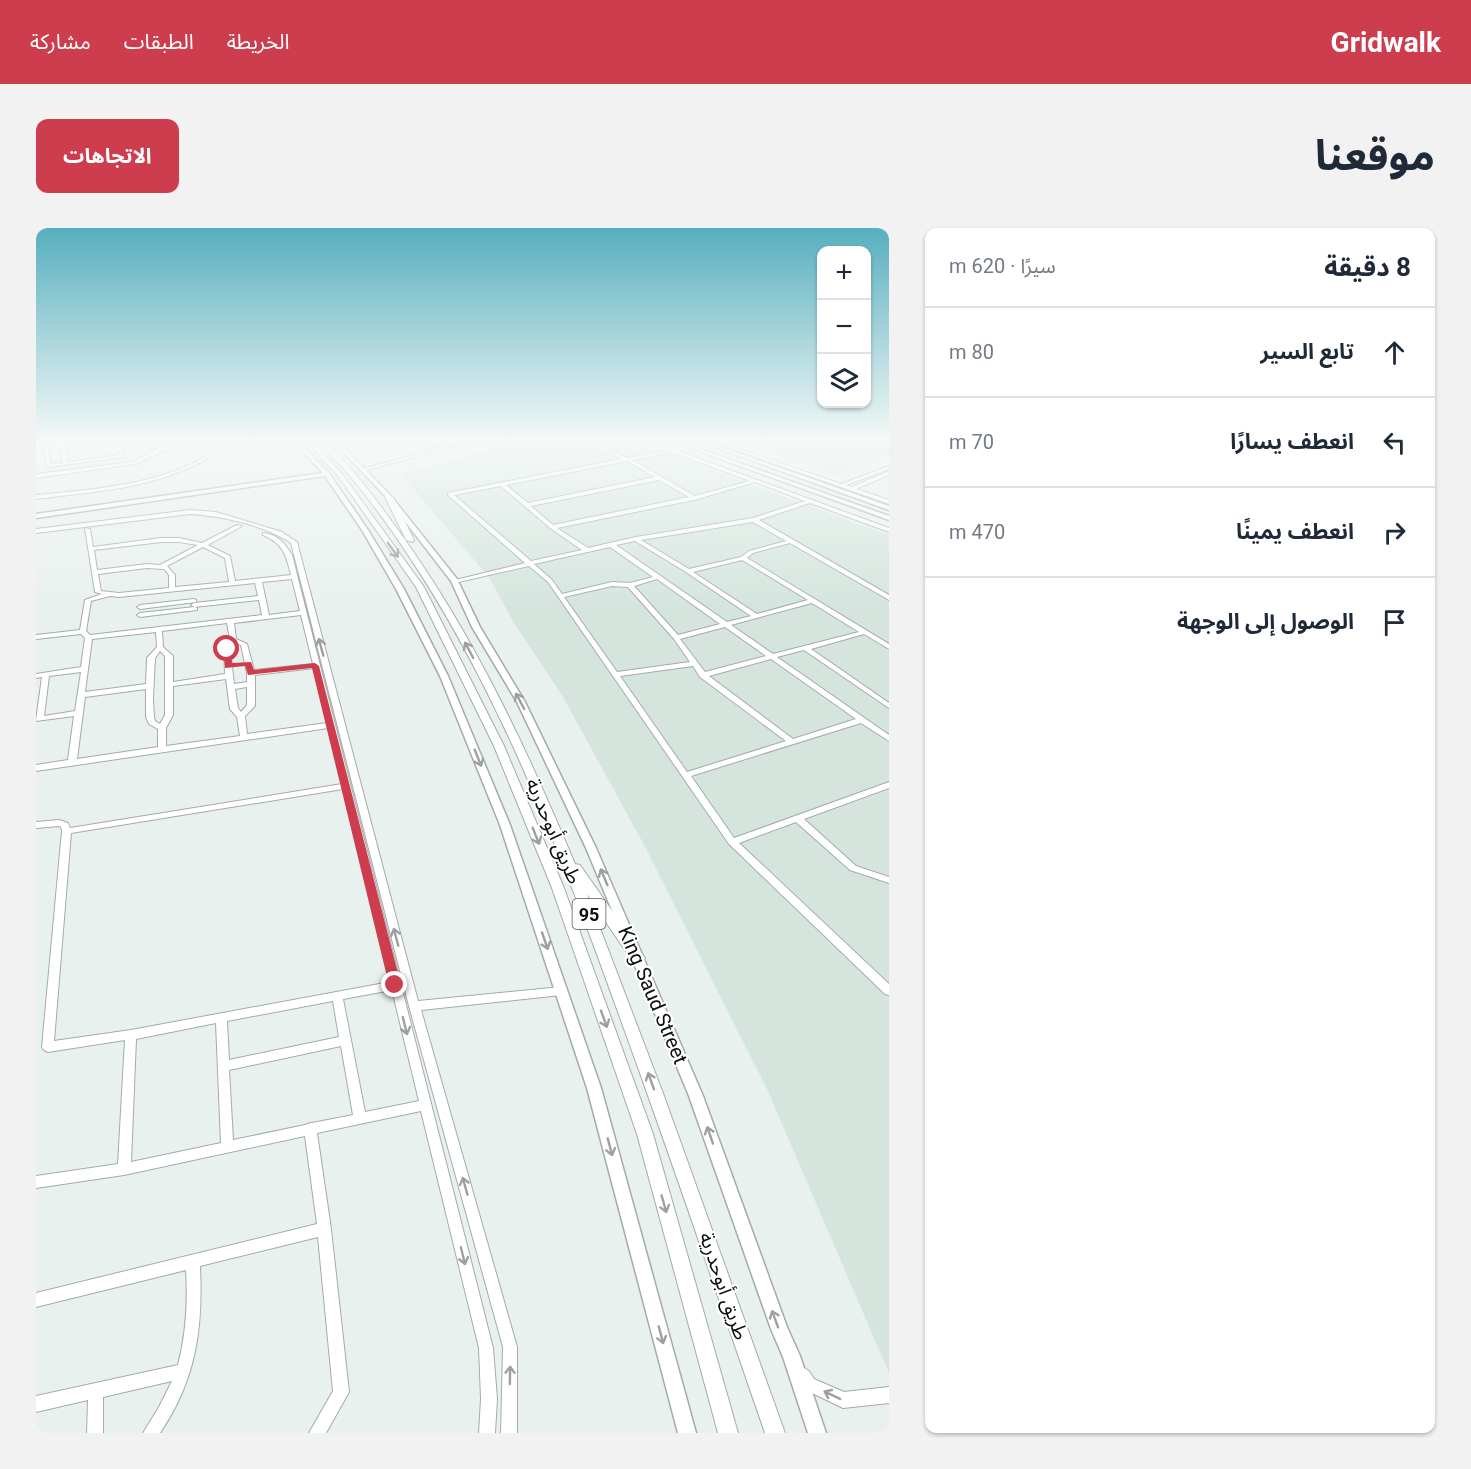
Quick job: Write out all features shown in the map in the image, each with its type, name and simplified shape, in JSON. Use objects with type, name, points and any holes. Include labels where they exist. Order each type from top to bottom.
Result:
[{"type":"highway","name":"طريق أبوحدرية","points":[[354,494],[420,587],[499,746],[558,888],[645,1134],[728,1433]]},
{"type":"highway","name":"طريق أبوحدرية","points":[[368,494],[437,589],[499,705],[565,852],[698,1209],[775,1433]]},
{"type":"highway","points":[[389,497],[423,568]]},
{"type":"highway","points":[[565,852],[638,958]]},
{"type":"main road","points":[[36,514],[176,494]]},
{"type":"main road","points":[[341,494],[400,589],[444,676],[505,825],[594,1088],[687,1433]]},
{"type":"main road","name":"King Saud Street","points":[[386,494],[454,581],[476,627],[521,702],[591,848],[696,1096],[817,1433]]},
{"type":"main road","points":[[823,494],[889,518]]},
{"type":"main road","points":[[839,494],[889,509]]},
{"type":"main road","points":[[848,494],[889,509]]},
{"type":"street","points":[[450,494],[550,581],[732,842],[889,990]]},
{"type":"street","points":[[514,494],[552,527],[588,551]]},
{"type":"street","points":[[527,505],[580,494]]},
{"type":"street","points":[[688,494],[694,498]]},
{"type":"street","points":[[552,527],[707,494]]},
{"type":"street","points":[[791,494],[889,530]]},
{"type":"street","points":[[867,494],[889,502]]},
{"type":"street","points":[[454,581],[533,565],[636,539],[754,520],[810,501]]},
{"type":"street","points":[[36,531],[190,512],[216,514],[280,533],[294,542],[414,1006],[510,1347],[509,1433]]},
{"type":"street","points":[[36,536],[186,516],[208,518],[275,538],[284,545],[290,555],[293,577],[486,1348],[489,1399],[487,1433]]},
{"type":"street","points":[[754,520],[889,598]]},
{"type":"street","points":[[95,572],[162,566],[239,526]]},
{"type":"street","points":[[87,529],[98,592],[108,595]]},
{"type":"street","points":[[91,549],[169,539],[201,545],[228,557],[232,582]]},
{"type":"street","points":[[636,539],[757,617]]},
{"type":"street","points":[[688,571],[743,558],[751,552],[791,541]]},
{"type":"street","points":[[612,545],[889,739]]},
{"type":"street","points":[[743,558],[889,647]]},
{"type":"street","points":[[162,566],[170,571],[172,589]]},
{"type":"street","points":[[72,762],[85,669],[88,600],[108,595],[293,577]]},
{"type":"street","points":[[561,596],[612,584],[630,585],[658,578]]},
{"type":"street","points":[[258,580],[266,617]]},
{"type":"street","points":[[630,585],[676,638],[703,675],[792,742]]},
{"type":"street","points":[[193,587],[196,625]]},
{"type":"street","points":[[140,592],[140,632]]},
{"type":"street","points":[[140,611],[262,598]]},
{"type":"street","points":[[676,638],[813,601]]},
{"type":"street","points":[[36,637],[140,632],[302,613]]},
{"type":"street","points":[[230,621],[233,640]]},
{"type":"street","points":[[159,629],[160,647],[169,656],[171,684],[169,715],[162,728],[162,749]]},
{"type":"street","points":[[703,675],[865,632]]},
{"type":"street","points":[[233,640],[244,644],[251,673],[251,705],[242,716]]},
{"type":"street","points":[[233,640],[227,646],[230,687],[234,709],[242,716],[244,738]]},
{"type":"street","points":[[160,647],[151,658],[149,698],[152,722],[162,728]]},
{"type":"street","points":[[806,648],[889,706]]},
{"type":"street","points":[[228,666],[248,663]]},
{"type":"street","points":[[615,674],[695,664]]},
{"type":"street","points":[[251,673],[315,666]]},
{"type":"street","points":[[36,676],[85,669]]},
{"type":"street","points":[[149,676],[170,673]]},
{"type":"street","points":[[46,675],[38,718],[79,713]]},
{"type":"street","points":[[171,684],[229,676]]},
{"type":"street","points":[[230,687],[252,684]]},
{"type":"street","points":[[82,695],[149,686]]},
{"type":"street","points":[[149,698],[170,696]]},
{"type":"street","points":[[686,776],[862,720]]},
{"type":"street","points":[[36,768],[330,725]]},
{"type":"street","points":[[732,842],[889,785]]},
{"type":"street","points":[[67,831],[345,786]]},
{"type":"street","points":[[797,818],[853,868],[889,880]]},
{"type":"street","points":[[36,825],[59,823],[65,825],[67,831],[48,1047],[131,1035],[395,985]]},
{"type":"street","points":[[414,1006],[561,991]]},
{"type":"street","points":[[337,996],[360,1118]]},
{"type":"street","points":[[221,1018],[227,1146]]},
{"type":"street","points":[[124,1169],[131,1035]]},
{"type":"street","points":[[223,1066],[345,1040]]},
{"type":"street","points":[[36,1182],[124,1169],[425,1105]]},
{"type":"street","points":[[310,1128],[324,1229],[341,1392],[317,1433]]},
{"type":"street","points":[[36,1300],[324,1229]]},
{"type":"street","points":[[151,1433],[171,1403],[189,1356],[196,1307],[193,1261]]},
{"type":"street","points":[[791,1356],[809,1384],[843,1400],[889,1395]]},
{"type":"street","points":[[36,1404],[184,1371]]},
{"type":"street","points":[[94,1433],[96,1391]]},
{"type":"shaded area","points":[[418,494],[778,494],[889,535],[889,1373],[767,1089],[643,843],[563,697],[514,623],[489,577]]},
{"type":"route","points":[[227,649],[228,666],[248,663],[251,673],[315,666],[395,985]]}]
